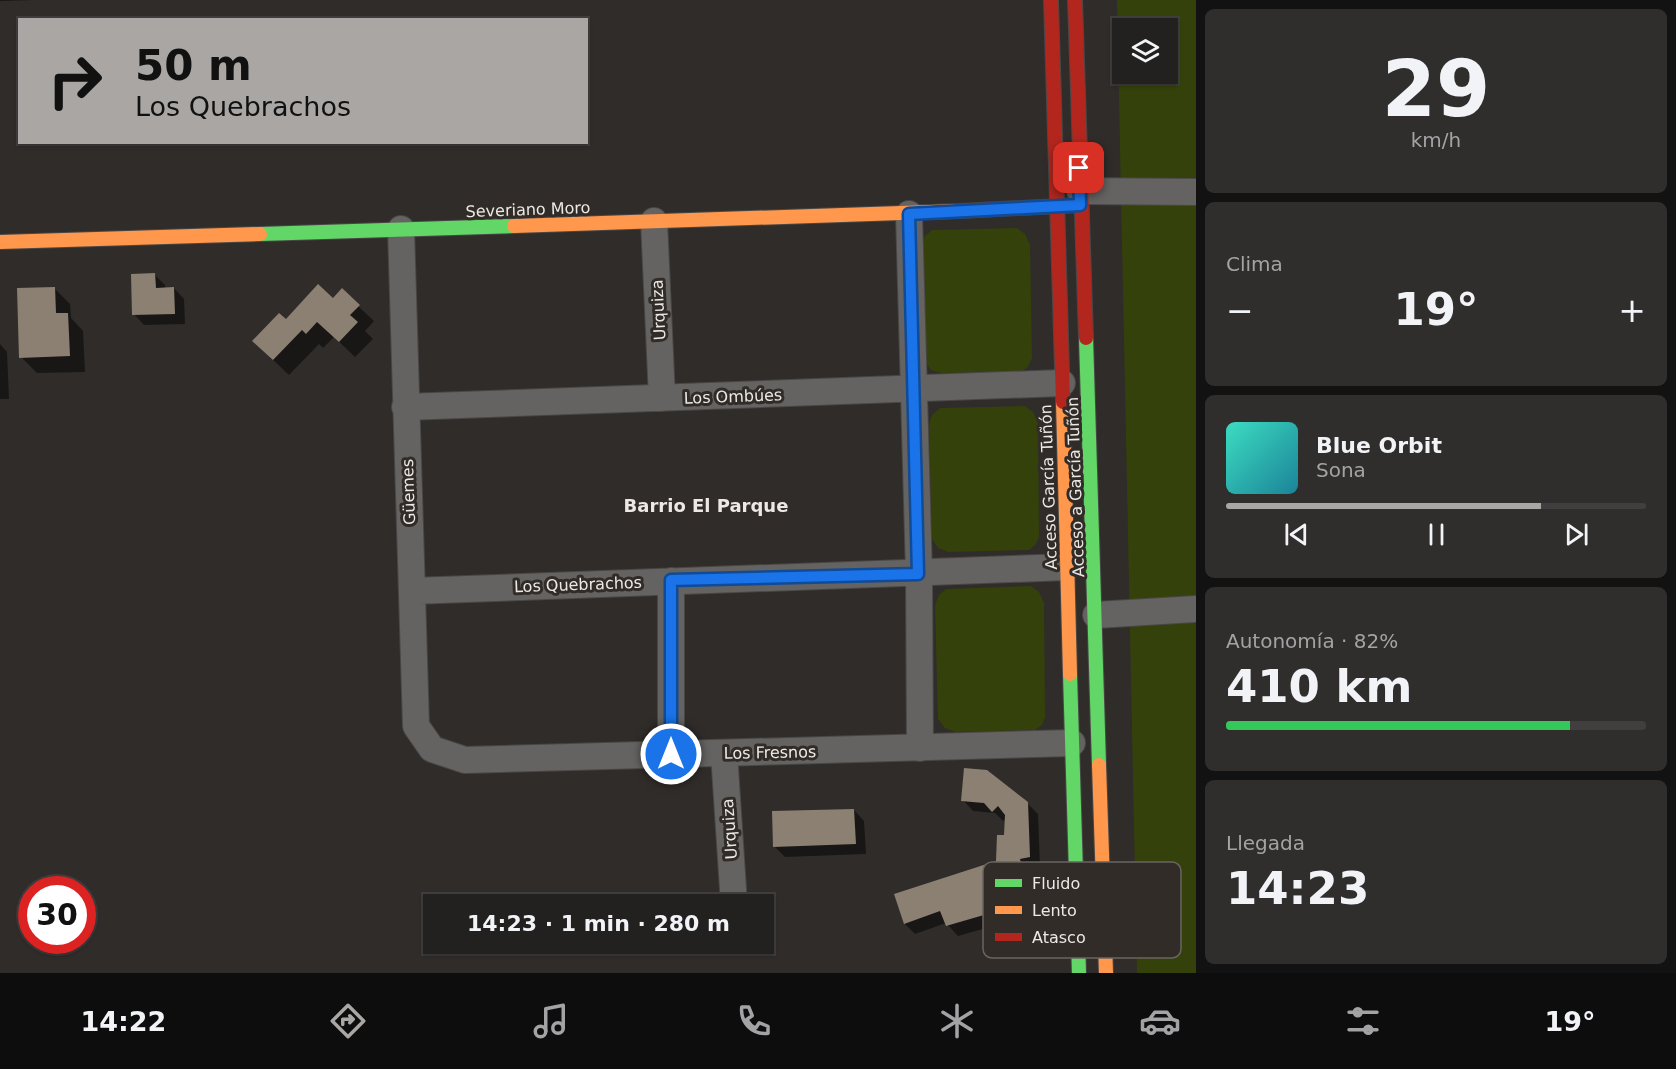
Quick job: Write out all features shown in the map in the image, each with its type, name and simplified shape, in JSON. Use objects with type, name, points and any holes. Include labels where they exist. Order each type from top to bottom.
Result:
[{"type":"main road","name":"Acceso García Tuñón","points":[[1051,0],[1076,862]]},
{"type":"main road","name":"Acceso a García Tuñón","points":[[1075,0],[1103,862]]},
{"type":"main road","name":"Severiano Moro","points":[[0,242],[909,214],[1057,206],[1080,198]]},
{"type":"main road","points":[[1072,742],[1100,740]]},
{"type":"main road","name":"Acceso García Tuñón","points":[[1079,958],[1079,973]]},
{"type":"main road","name":"Acceso a García Tuñón","points":[[1106,958],[1106,973]]},
{"type":"street","points":[[1080,198],[1196,192]]},
{"type":"street","points":[[909,214],[920,748]]},
{"type":"street","name":"Urquiza","points":[[654,221],[662,398]]},
{"type":"street","name":"Güemes","points":[[401,229],[416,726],[432,749]]},
{"type":"street","name":"Los Ombúes","points":[[405,408],[1062,383]]},
{"type":"street","name":"Los Quebrachos","points":[[412,591],[1067,567]]},
{"type":"street","points":[[671,580],[671,754]]},
{"type":"street","points":[[1096,615],[1196,609]]},
{"type":"street","name":"Los Fresnos","points":[[432,749],[465,760],[1072,742]]},
{"type":"street","name":"Urquiza","points":[[724,753],[733,894]]},
{"type":"green space","points":[[1117,0],[1196,0],[1196,973],[1137,973],[1137,958],[1181,958],[1181,862],[1135,862],[1119,84],[1178,84],[1178,18],[1117,18]]},
{"type":"green space","points":[[1017,228],[1025,234],[1030,245],[1032,358],[1028,367],[1021,372],[941,373],[931,370],[925,361],[921,246],[925,236],[932,230]]},
{"type":"green space","points":[[1025,406],[1033,412],[1038,423],[1039,537],[1035,545],[1029,550],[948,552],[938,548],[932,539],[929,424],[932,415],[940,408]]},
{"type":"green space","points":[[1031,586],[1039,592],[1044,603],[1045,717],[1042,725],[1035,730],[955,732],[945,728],[938,719],[935,605],[939,595],[946,589]]},
{"type":"building","points":[[155,273],[156,288],[174,287],[175,314],[132,315],[131,274]]},
{"type":"building","points":[[318,284],[333,298],[342,288],[360,305],[350,315],[358,322],[339,342],[317,322],[306,334],[302,330],[273,360],[252,341],[279,313],[286,319]]},
{"type":"building","points":[[55,287],[56,313],[68,313],[70,356],[19,358],[17,288]]},
{"type":"building","points":[[964,768],[987,770],[1028,802],[1030,857],[1020,859],[1021,862],[993,862],[996,861],[997,835],[1004,835],[1005,815],[998,806],[992,812],[984,803],[961,801]]},
{"type":"building","points":[[854,809],[856,844],[773,847],[772,811]]},
{"type":"building","points":[[983,865],[983,915],[946,926],[940,911],[904,924],[894,894]]},
{"type":"traffic: fast","points":[[260,234],[514,226]]},
{"type":"traffic: fast","points":[[1086,338],[1099,765]]},
{"type":"traffic: fast","points":[[1070,674],[1076,862]]},
{"type":"traffic: fast","points":[[1079,958],[1079,973]]},
{"type":"traffic: slow","points":[[514,226],[959,211]]},
{"type":"traffic: slow","points":[[0,242],[260,234]]},
{"type":"traffic: slow","points":[[1063,402],[1070,674]]},
{"type":"traffic: slow","points":[[1099,765],[1102,862]]},
{"type":"traffic: slow","points":[[1105,958],[1106,973]]},
{"type":"traffic: jam","points":[[1051,0],[1063,402]]},
{"type":"traffic: jam","points":[[1075,0],[1086,338]]},
{"type":"traffic: jam","points":[[959,211],[1080,205]]},
{"type":"district","name":"Barrio El Parque","points":[[706,506]]},
{"type":"route","points":[[671,754],[671,580],[918,574],[909,214],[1080,205],[1079,168]]}]
